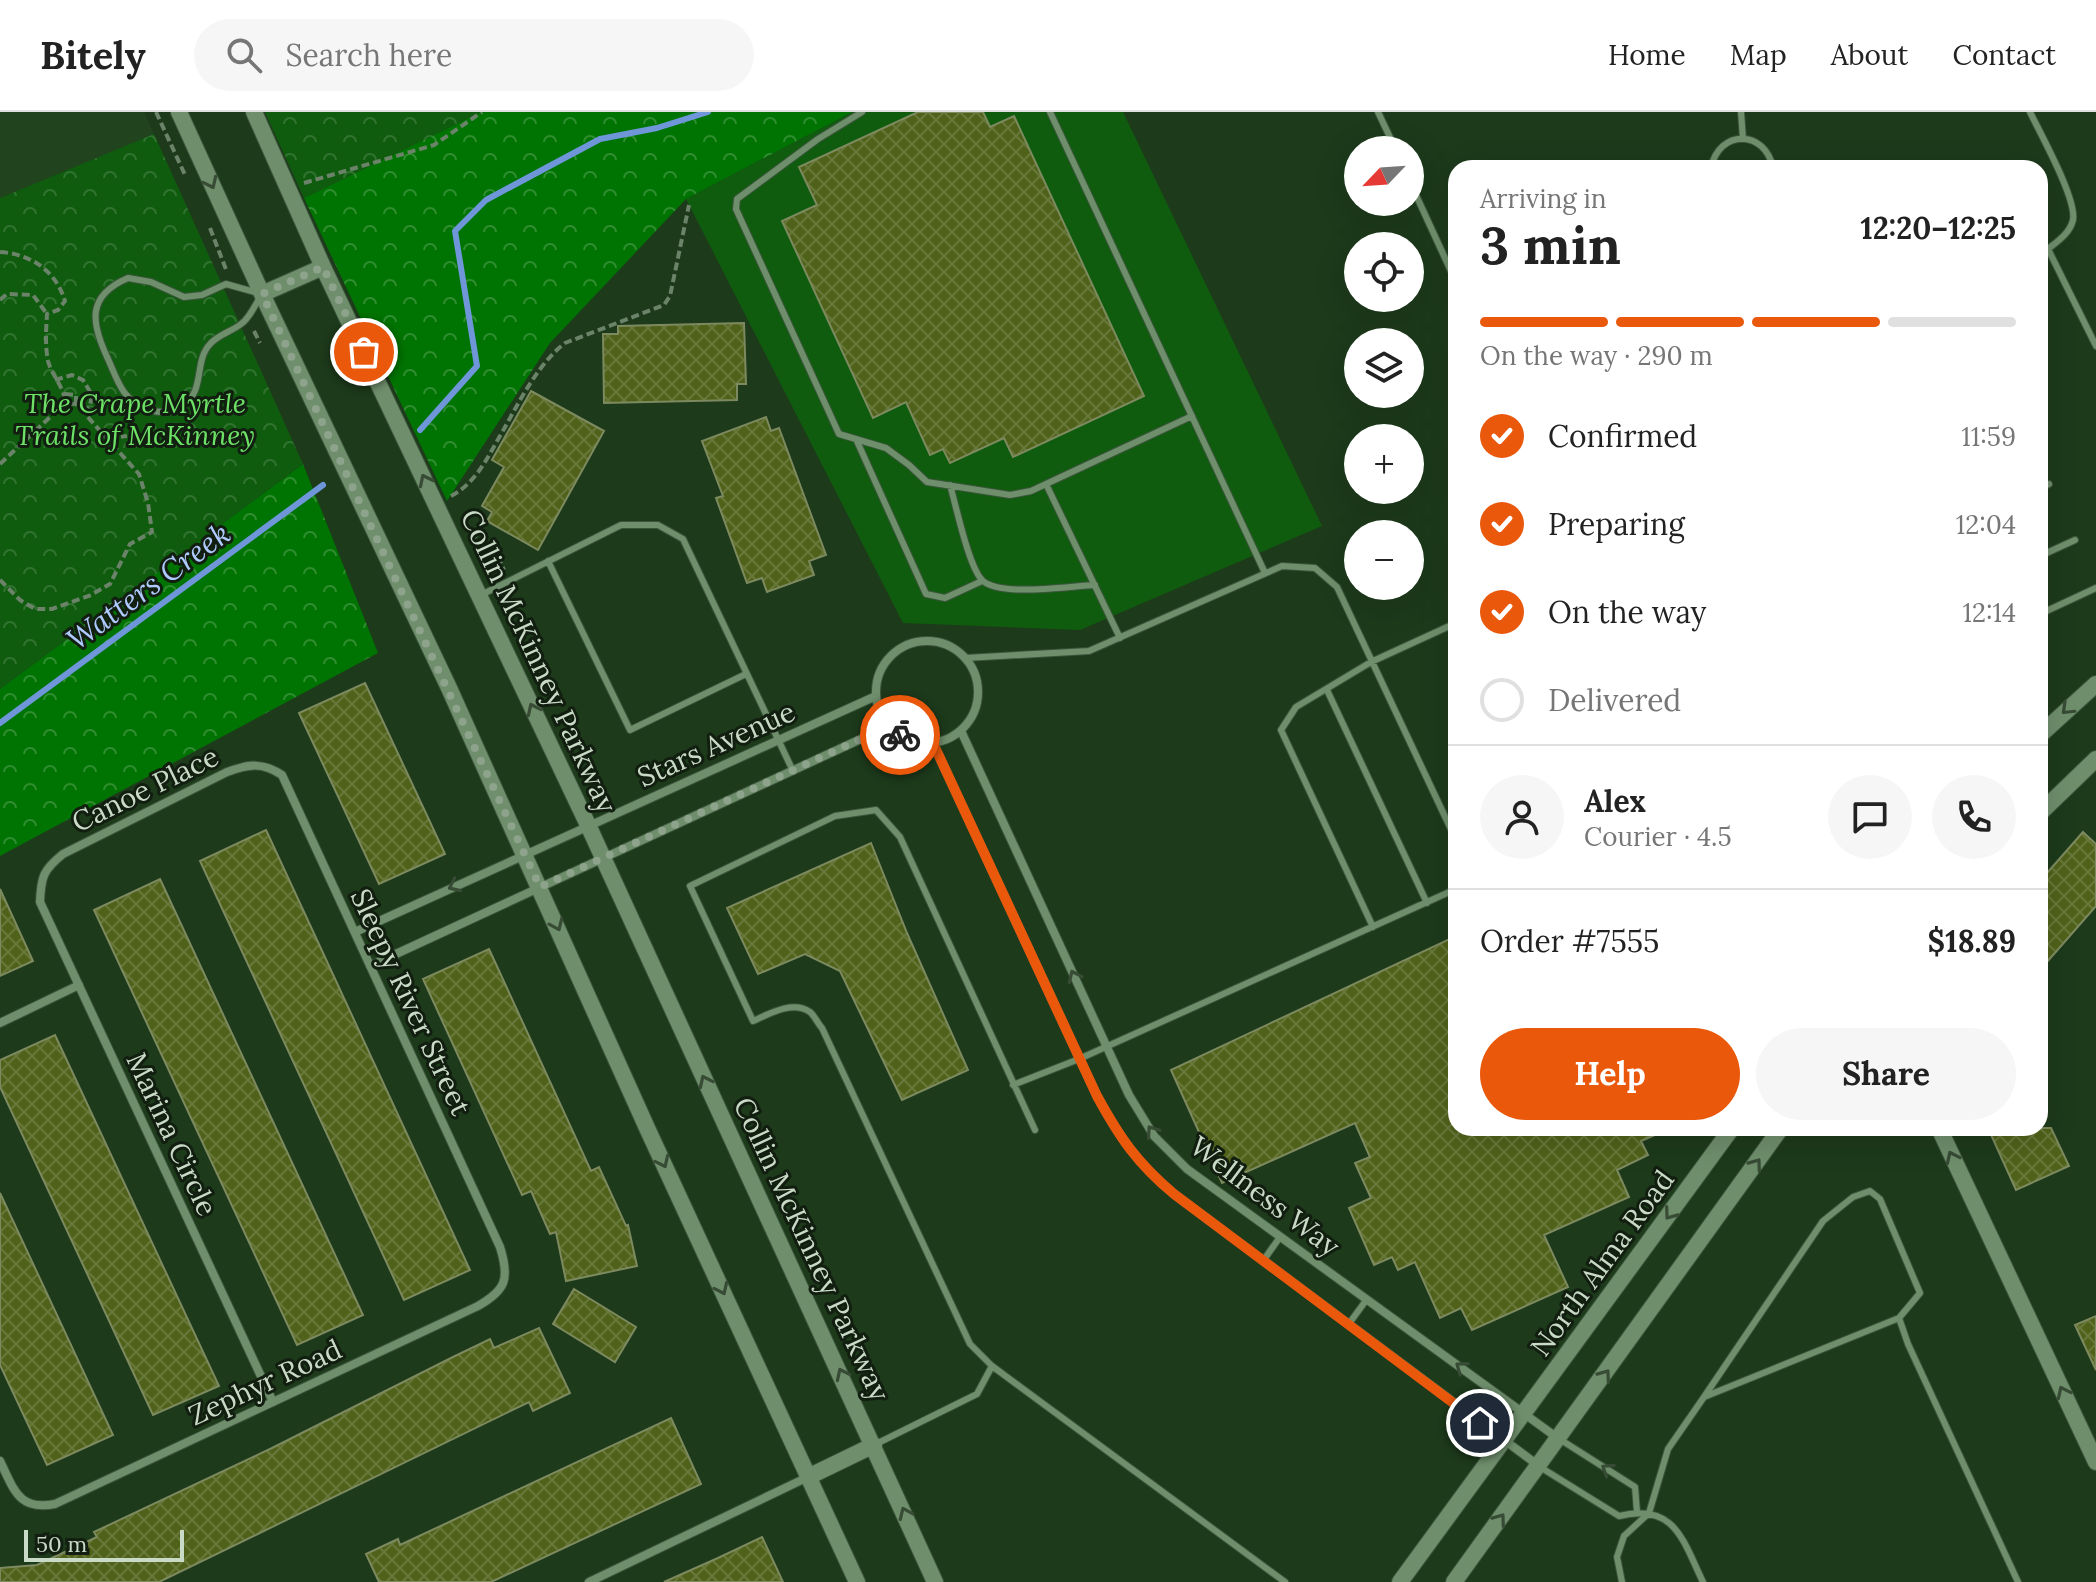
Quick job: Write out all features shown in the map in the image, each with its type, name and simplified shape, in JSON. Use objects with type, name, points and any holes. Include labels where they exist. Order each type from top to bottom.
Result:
[{"type":"street","points":[[179,112],[525,854],[647,1128],[857,1582]]},
{"type":"street","name":"Collin McKinney Parkway","points":[[254,112],[323,267],[588,825],[935,1582]]},
{"type":"street","points":[[262,294],[323,267]]},
{"type":"street","points":[[932,642],[951,647],[965,658],[974,673],[978,700],[972,717],[961,731],[943,741],[926,744],[903,738],[889,726],[876,696],[881,670],[888,659],[914,643],[932,642]]},
{"type":"street","points":[[2048,728],[2096,684]]},
{"type":"street","name":"Stars Avenue","points":[[355,932],[876,696]]},
{"type":"street","name":"Stars Avenue","points":[[370,966],[889,726]]},
{"type":"street","name":"Wellness Way","points":[[961,731],[1129,1095],[1154,1136],[1187,1169],[1559,1439]]},
{"type":"street","name":"Wellness Way","points":[[933,743],[1079,1059],[1119,1137],[1147,1171],[1539,1466]]},
{"type":"street","points":[[2048,805],[2096,759]]},
{"type":"street","name":"Canoe Place","points":[[41,882],[47,866],[63,854],[227,772],[250,764],[268,766],[282,775]]},
{"type":"street","name":"Sleepy River Street","points":[[282,775],[500,1247]]},
{"type":"street","name":"Marina Circle","points":[[41,882],[40,902],[273,1402]]},
{"type":"street","points":[[0,1023],[79,985]]},
{"type":"street","name":"North Alma Road","points":[[1400,1582],[1726,1136]]},
{"type":"street","points":[[1454,1582],[1775,1136]]},
{"type":"street","points":[[1943,1136],[2096,1462]]},
{"type":"street","name":"Zephyr Road","points":[[0,1461],[11,1485],[25,1503],[38,1508],[55,1504],[495,1296],[504,1284],[506,1267],[500,1247]]},
{"type":"street","points":[[589,1582],[874,1445]]},
{"type":"lane","points":[[862,112],[818,139],[737,199],[736,209],[839,434],[886,448],[927,482],[1010,495],[1031,491],[1192,416]]},
{"type":"lane","points":[[1050,112],[1265,573]]},
{"type":"lane","points":[[1378,112],[1389,136]]},
{"type":"lane","points":[[1741,112],[1743,139]]},
{"type":"lane","points":[[2030,112],[2071,203],[2073,220],[2065,234],[2048,249],[2096,346]]},
{"type":"lane","points":[[1714,160],[1718,151],[1733,140],[1743,139],[1760,144],[1771,160]]},
{"type":"lane","points":[[1424,212],[1448,265]]},
{"type":"lane","points":[[128,278],[151,282],[184,297],[202,295],[226,284],[262,294],[243,323],[223,333],[205,350],[199,384],[186,404],[165,412],[152,411],[130,400],[122,390],[96,331],[95,309],[100,298],[128,278]]},
{"type":"lane","points":[[856,439],[926,594],[945,598],[982,581]]},
{"type":"lane","points":[[1046,484],[1120,638]]},
{"type":"lane","points":[[950,485],[972,562],[982,581],[1003,590],[1095,585]]},
{"type":"lane","points":[[479,596],[621,525],[658,525],[683,539],[793,771]]},
{"type":"lane","points":[[2048,552],[2075,540]]},
{"type":"lane","points":[[548,561],[630,730],[746,674]]},
{"type":"lane","points":[[965,658],[1089,651],[1282,566],[1315,568],[1337,587],[1448,823]]},
{"type":"lane","points":[[2048,610],[2096,588]]},
{"type":"lane","points":[[1373,927],[1281,730],[1296,707],[1371,662],[1448,627]]},
{"type":"lane","points":[[1327,690],[1427,903]]},
{"type":"lane","points":[[1035,1130],[900,837],[876,810],[835,816],[690,886],[753,1021],[780,1009],[797,1009],[809,1012],[822,1028],[970,1344],[992,1366],[1285,1582]]},
{"type":"lane","points":[[1013,1085],[1079,1059],[1448,893]]},
{"type":"lane","points":[[1622,1582],[1617,1557],[1624,1536],[1649,1513],[1668,1449],[1823,1221],[1853,1197],[1870,1191],[1880,1199],[1920,1293],[1899,1318],[1704,1397]]},
{"type":"lane","points":[[1263,1261],[1280,1237]]},
{"type":"lane","points":[[1348,1325],[1367,1299]]},
{"type":"lane","points":[[1899,1318],[1908,1344],[2018,1582]]},
{"type":"lane","points":[[874,1445],[977,1394],[992,1366]]},
{"type":"lane","points":[[1559,1439],[1635,1487],[1637,1512]]},
{"type":"lane","points":[[1539,1466],[1619,1516],[1649,1513],[1676,1526],[1703,1582]]},
{"type":"path","points":[[156,112],[191,189]]},
{"type":"path","points":[[300,177],[303,183],[434,145],[482,112]]},
{"type":"path","points":[[454,508],[450,496],[465,489],[482,468],[505,426],[553,353],[565,343],[664,305],[670,296],[689,205]]},
{"type":"path","points":[[210,228],[218,253]]},
{"type":"path","points":[[0,252],[29,257],[47,270],[61,286],[65,301],[58,310],[47,314]]},
{"type":"path","points":[[0,300],[7,294],[33,295],[47,314],[48,360],[55,380],[65,394],[65,403],[0,464]]},
{"type":"path","points":[[55,380],[72,375],[83,380],[92,395],[85,413]]},
{"type":"path","points":[[65,394],[76,395],[76,404]]},
{"type":"path","points":[[0,580],[20,600],[35,609],[52,609],[91,595],[110,584],[130,544],[152,532],[148,503],[139,474],[76,404],[65,403]]},
{"type":"path","points":[[108,438],[127,436]]},
{"type":"path","points":[[468,529],[498,557],[503,567]]},
{"type":"shaded area","points":[[0,112],[144,112],[154,134],[0,198]]},
{"type":"green space","points":[[265,112],[481,112],[304,198]]},
{"type":"green space","points":[[481,112],[852,112],[686,199],[550,343],[447,501],[304,198]]},
{"type":"green space","points":[[852,112],[1123,112],[1322,526],[1080,630],[903,623],[686,199]]},
{"type":"green space","name":"The Crape Myrtle Trails of McKinney","points":[[154,134],[303,464],[0,689],[0,198]]},
{"type":"green space","points":[[303,464],[378,653],[0,856],[0,689]]},
{"type":"building","points":[[918,112],[983,112],[990,127],[1014,116],[1144,396],[1013,457],[1004,438],[950,463],[943,449],[930,455],[906,402],[873,418],[782,221],[817,205],[799,167]]},
{"type":"building","points":[[744,323],[746,384],[737,384],[737,400],[604,403],[603,334],[618,334],[618,326]]},
{"type":"building","points":[[531,391],[604,431],[538,550],[487,521],[492,512],[482,506],[504,467],[492,460]]},
{"type":"building","points":[[766,417],[771,431],[779,428],[826,555],[809,561],[814,575],[767,592],[762,578],[747,583],[716,498],[723,496],[702,441]]},
{"type":"building","points":[[365,683],[445,854],[379,884],[299,713]]},
{"type":"building","points":[[266,830],[470,1270],[404,1300],[200,861]]},
{"type":"building","points":[[2083,832],[2096,844],[2096,906],[2048,961],[2048,872]]},
{"type":"building","points":[[871,843],[968,1070],[902,1100],[840,971],[805,954],[758,974],[727,908]]},
{"type":"building","points":[[160,879],[363,1315],[297,1345],[94,910]]},
{"type":"building","points":[[0,889],[33,961],[0,976]]},
{"type":"building","points":[[1448,940],[1448,1136],[1653,1136],[1641,1141],[1648,1155],[1617,1170],[1629,1197],[1544,1235],[1568,1287],[1472,1330],[1461,1308],[1440,1318],[1415,1262],[1398,1270],[1392,1257],[1374,1265],[1349,1208],[1371,1198],[1355,1163],[1370,1157],[1355,1123],[1222,1183],[1171,1070]]},
{"type":"building","points":[[489,949],[591,1171],[599,1167],[628,1225],[637,1266],[566,1281],[556,1232],[550,1234],[531,1191],[522,1195],[423,979]]},
{"type":"building","points":[[55,1035],[219,1386],[153,1415],[0,1087],[0,1060]]},
{"type":"building","points":[[2048,1128],[2051,1128],[2069,1166],[2016,1190],[1992,1136],[2048,1136]]},
{"type":"building","points":[[0,1193],[113,1435],[47,1465],[0,1365]]},
{"type":"building","points":[[574,1289],[636,1327],[615,1362],[553,1324]]},
{"type":"building","points":[[2096,1316],[2096,1370],[2075,1325]]},
{"type":"building","points":[[539,1328],[570,1393],[533,1411],[529,1402],[159,1582],[0,1582],[0,1568],[37,1565],[97,1537],[94,1532],[272,1448],[490,1339],[494,1348]]},
{"type":"building","points":[[671,1418],[701,1484],[491,1582],[379,1582],[366,1554],[398,1539],[400,1545]]},
{"type":"building","points":[[762,1537],[783,1582],[664,1582],[718,1558]]},
{"type":"waterway","name":"Watters Creek","points":[[420,430],[477,366],[455,231],[486,200],[600,139],[657,128],[708,112]]},
{"type":"waterway","name":"Watters Creek","points":[[0,723],[323,485]]},
{"type":"way so far","points":[[364,352],[323,267],[262,294],[540,887],[889,726],[900,735]]},
{"type":"route","points":[[900,735],[926,744],[933,743],[1097,1096],[1119,1137],[1147,1171],[1480,1423]]}]
